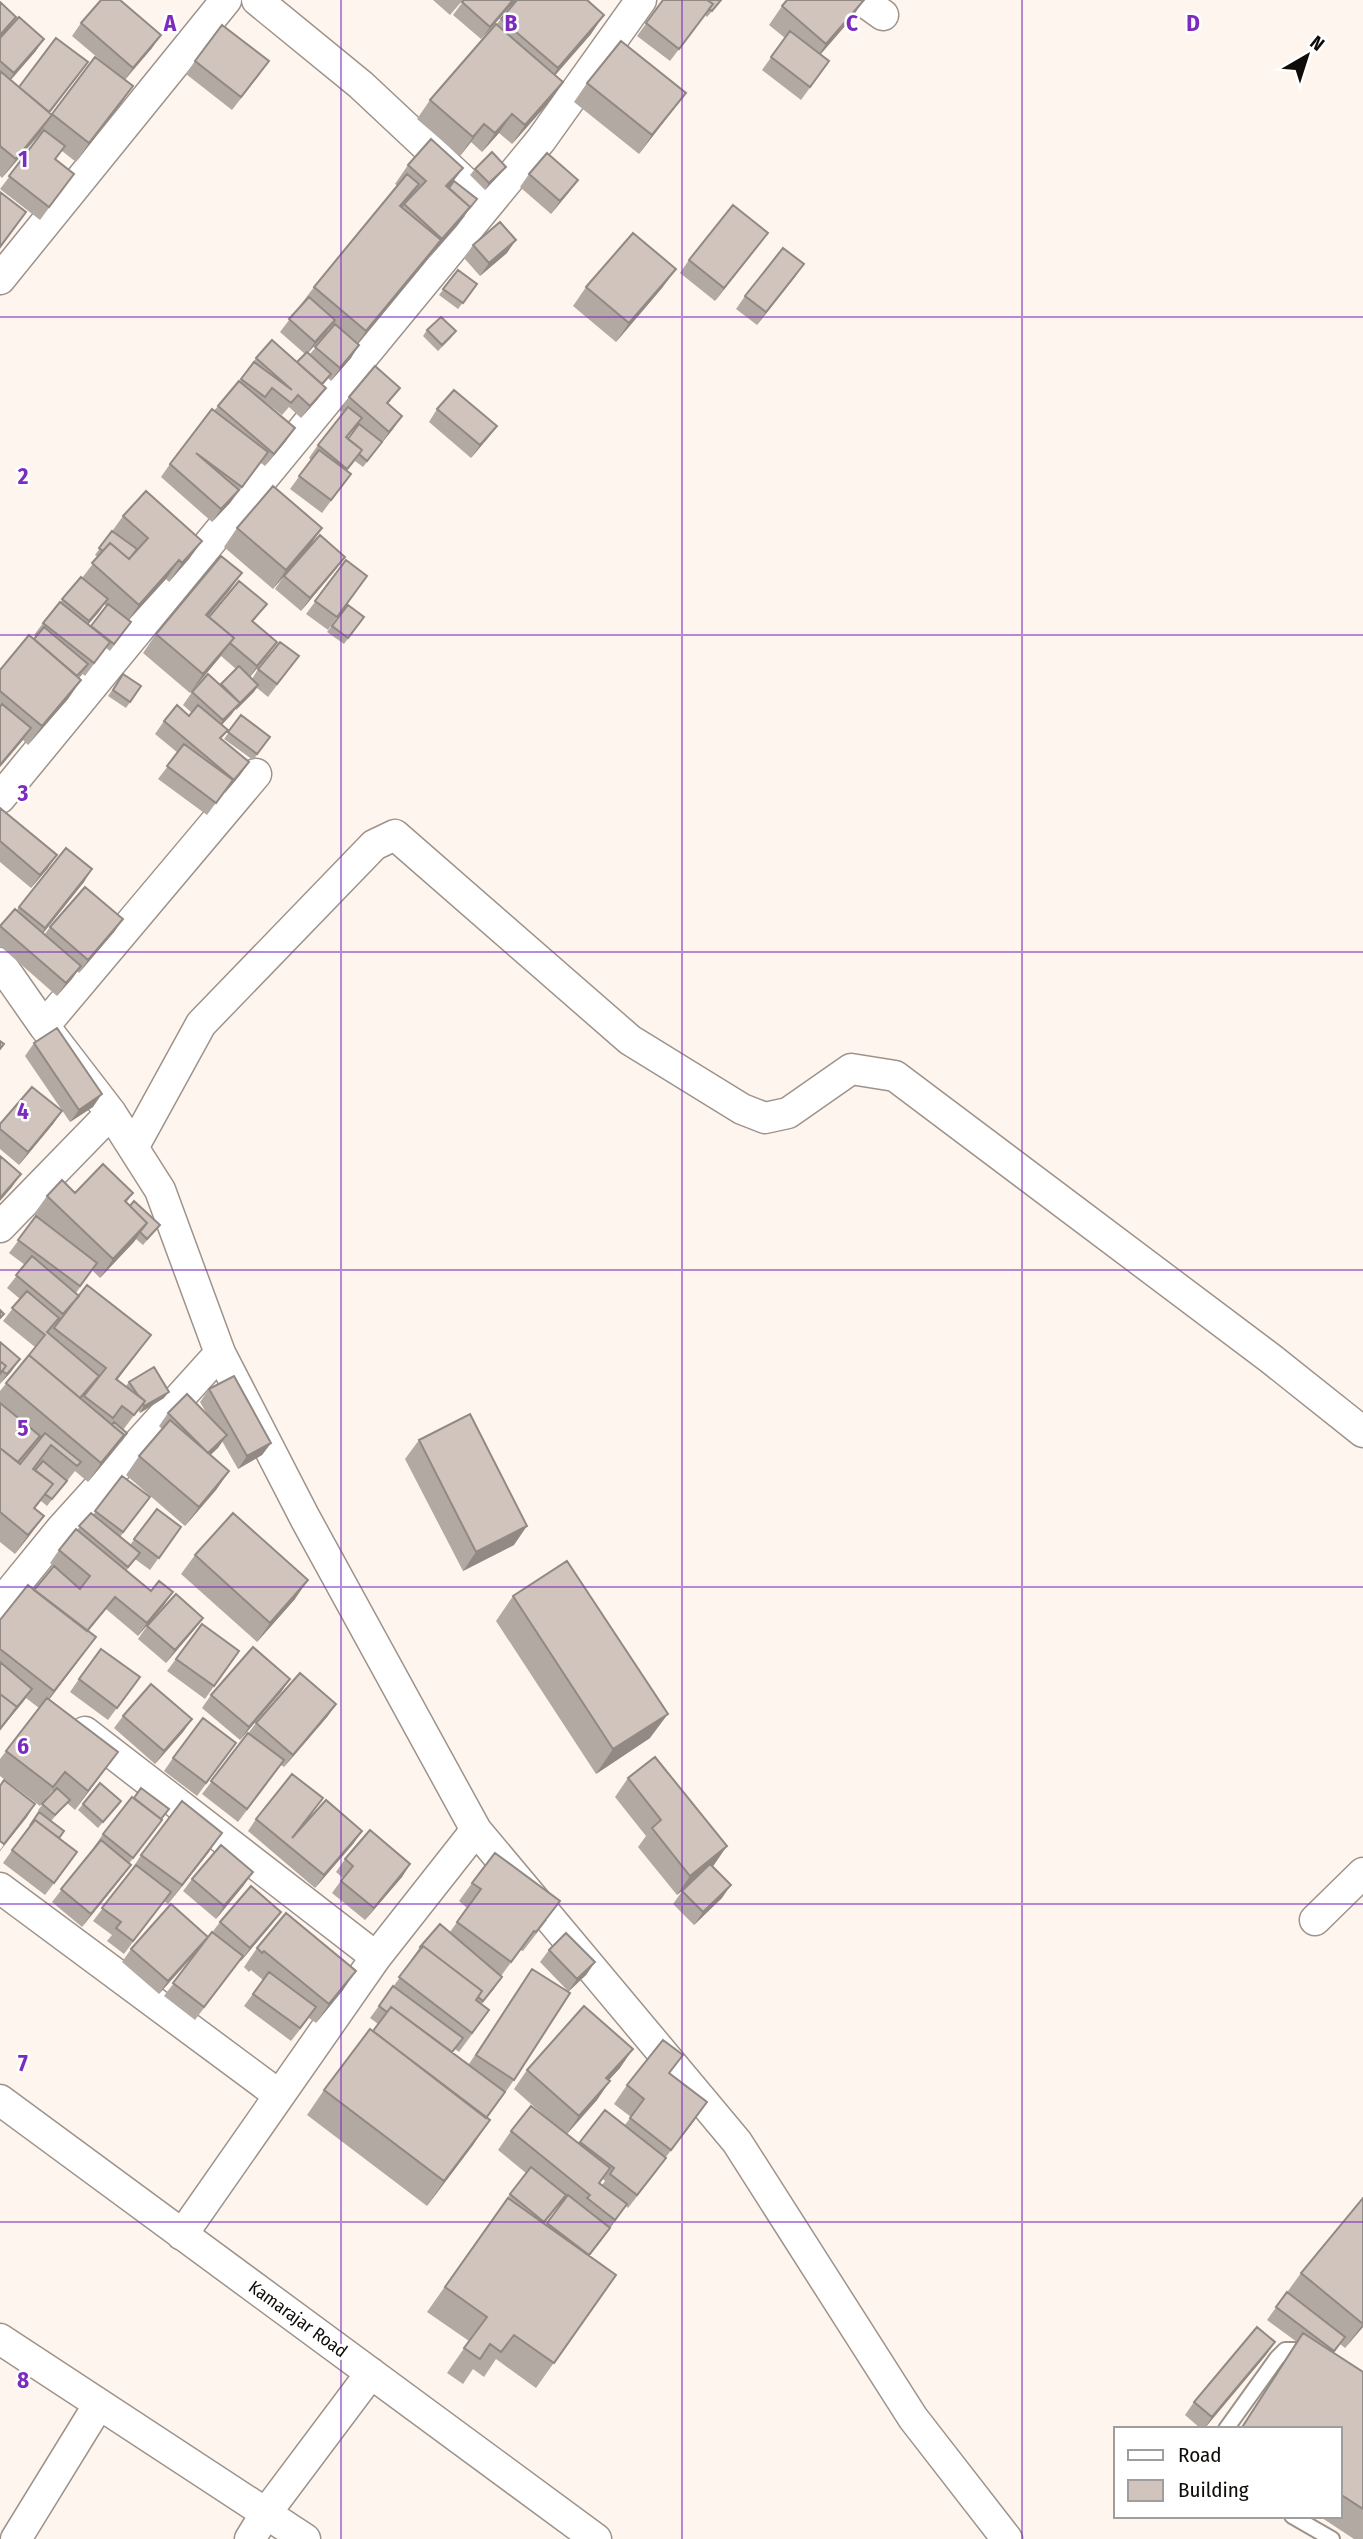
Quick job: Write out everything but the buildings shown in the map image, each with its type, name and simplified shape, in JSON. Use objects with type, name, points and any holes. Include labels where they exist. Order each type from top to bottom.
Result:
[{"type":"street","points":[[0,279],[226,0]]},
{"type":"street","points":[[257,0],[361,85],[488,204]]},
{"type":"street","points":[[0,798],[541,139],[641,0]]},
{"type":"street","points":[[44,1026],[256,774]]},
{"type":"street","points":[[134,1146],[201,1024],[374,845],[395,835],[630,1040],[742,1109],[765,1118],[788,1113],[851,1069],[895,1076],[1258,1349],[1363,1432]]},
{"type":"street","points":[[0,962],[44,1026],[111,1113],[160,1190],[220,1353],[305,1518],[476,1830],[737,2142],[914,2418],[1007,2539]]},
{"type":"street","points":[[0,1227],[111,1113]]},
{"type":"street","points":[[0,1604],[62,1528],[220,1353]]},
{"type":"street","points":[[60,1713],[376,1957]]},
{"type":"street","points":[[183,2235],[376,1957],[476,1830]]},
{"type":"street","points":[[1315,1920],[1363,1872]]},
{"type":"street","points":[[0,1888],[279,2095]]},
{"type":"street","name":"Kamarajar Road","points":[[0,2100],[596,2539]]},
{"type":"street","points":[[0,2339],[305,2539]]},
{"type":"street","points":[[250,2539],[266,2513],[371,2372]]},
{"type":"street","points":[[16,2539],[99,2404]]},
{"type":"lane","points":[[1227,2427],[1285,2350],[1295,2350],[1318,2364]]},
{"type":"lane","points":[[1295,2518],[1332,2539]]}]
